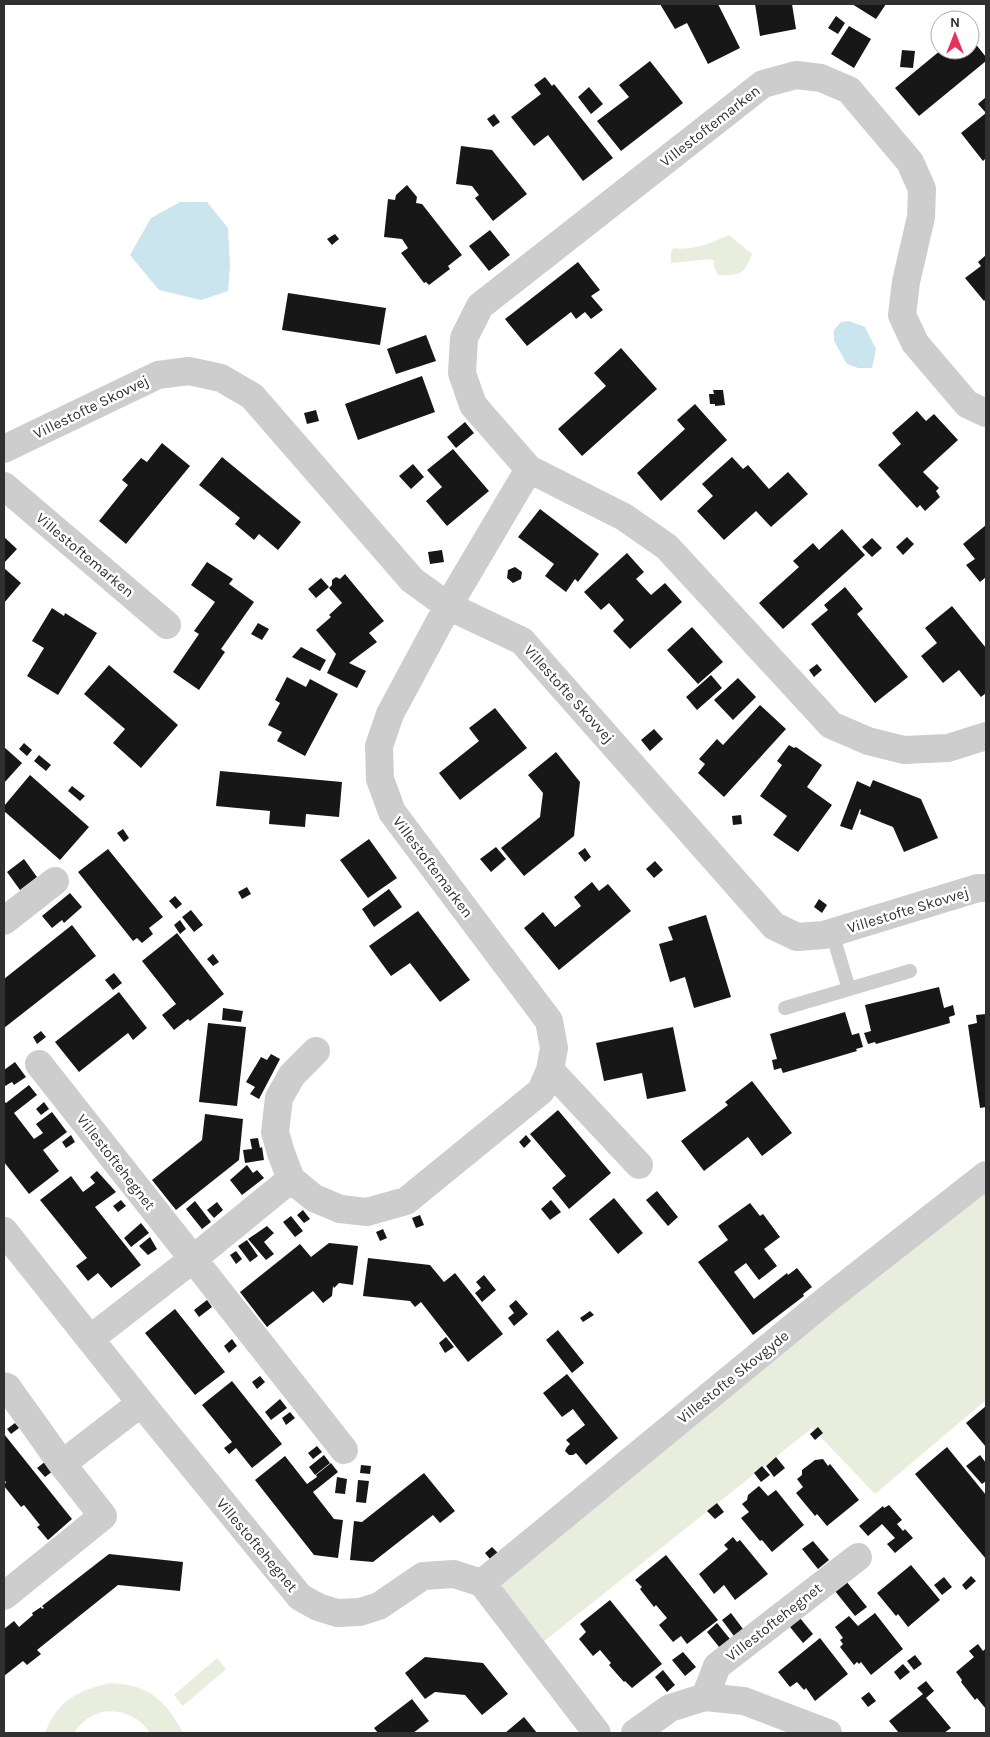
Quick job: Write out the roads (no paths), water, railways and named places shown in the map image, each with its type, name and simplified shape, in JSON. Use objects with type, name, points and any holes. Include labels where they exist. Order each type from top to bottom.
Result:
[{"type":"street","name":"Villestoftemarken","points":[[986,413],[967,404],[915,343],[902,315],[906,282],[921,217],[922,189],[910,162],[849,90],[821,78],[796,75],[763,84],[480,306],[464,338],[462,373],[473,405],[530,469],[624,518],[668,547],[831,725],[868,741],[904,750],[948,748],[986,736]]},
{"type":"street","name":"Villestofte Skovvej","points":[[4,449],[158,375],[189,371],[221,378],[252,396],[412,580],[448,606],[522,641],[774,926],[797,936],[824,935],[978,888],[986,888]]},
{"type":"street","name":"Villestoftemarken","points":[[316,1051],[292,1075],[279,1098],[275,1132],[281,1153],[291,1179],[314,1198],[340,1209],[366,1212],[406,1201],[540,1091],[550,1070],[554,1048],[549,1022],[392,812],[380,779],[379,746],[390,714],[448,606],[530,469]]},
{"type":"street","name":"Villestoftemarken","points":[[4,486],[167,625]]},
{"type":"street","points":[[4,921],[55,881]]},
{"type":"street","name":"Villestoftehegnet","points":[[39,1064],[344,1450]]},
{"type":"street","points":[[550,1070],[639,1165]]},
{"type":"street","name":"Villestofte Skovgyde","points":[[482,1583],[826,1301],[986,1175]]},
{"type":"street","points":[[90,1339],[193,1259],[291,1179]]},
{"type":"street","name":"Villestoftehegnet","points":[[4,1231],[140,1403],[300,1596],[318,1607],[337,1614],[360,1612],[379,1606],[423,1576],[454,1574],[482,1583]]},
{"type":"street","points":[[4,1386],[7,1387],[62,1464],[103,1516],[4,1596]]},
{"type":"street","points":[[62,1464],[140,1403]]},
{"type":"street","name":"Villestoftehegnet","points":[[705,1697],[717,1666],[858,1557]]},
{"type":"street","points":[[482,1583],[597,1733]]},
{"type":"street","points":[[635,1733],[670,1708],[705,1697],[744,1701],[828,1733]]},
{"type":"lane","points":[[832,933],[849,989]]},
{"type":"lane","points":[[785,1008],[910,971]]},
{"type":"water","points":[[180,202],[207,202],[228,228],[230,266],[228,291],[201,300],[159,290],[130,255],[151,218]]},
{"type":"water","points":[[849,321],[865,327],[876,349],[872,368],[858,368],[847,364],[834,341],[834,330],[841,322]]}]
